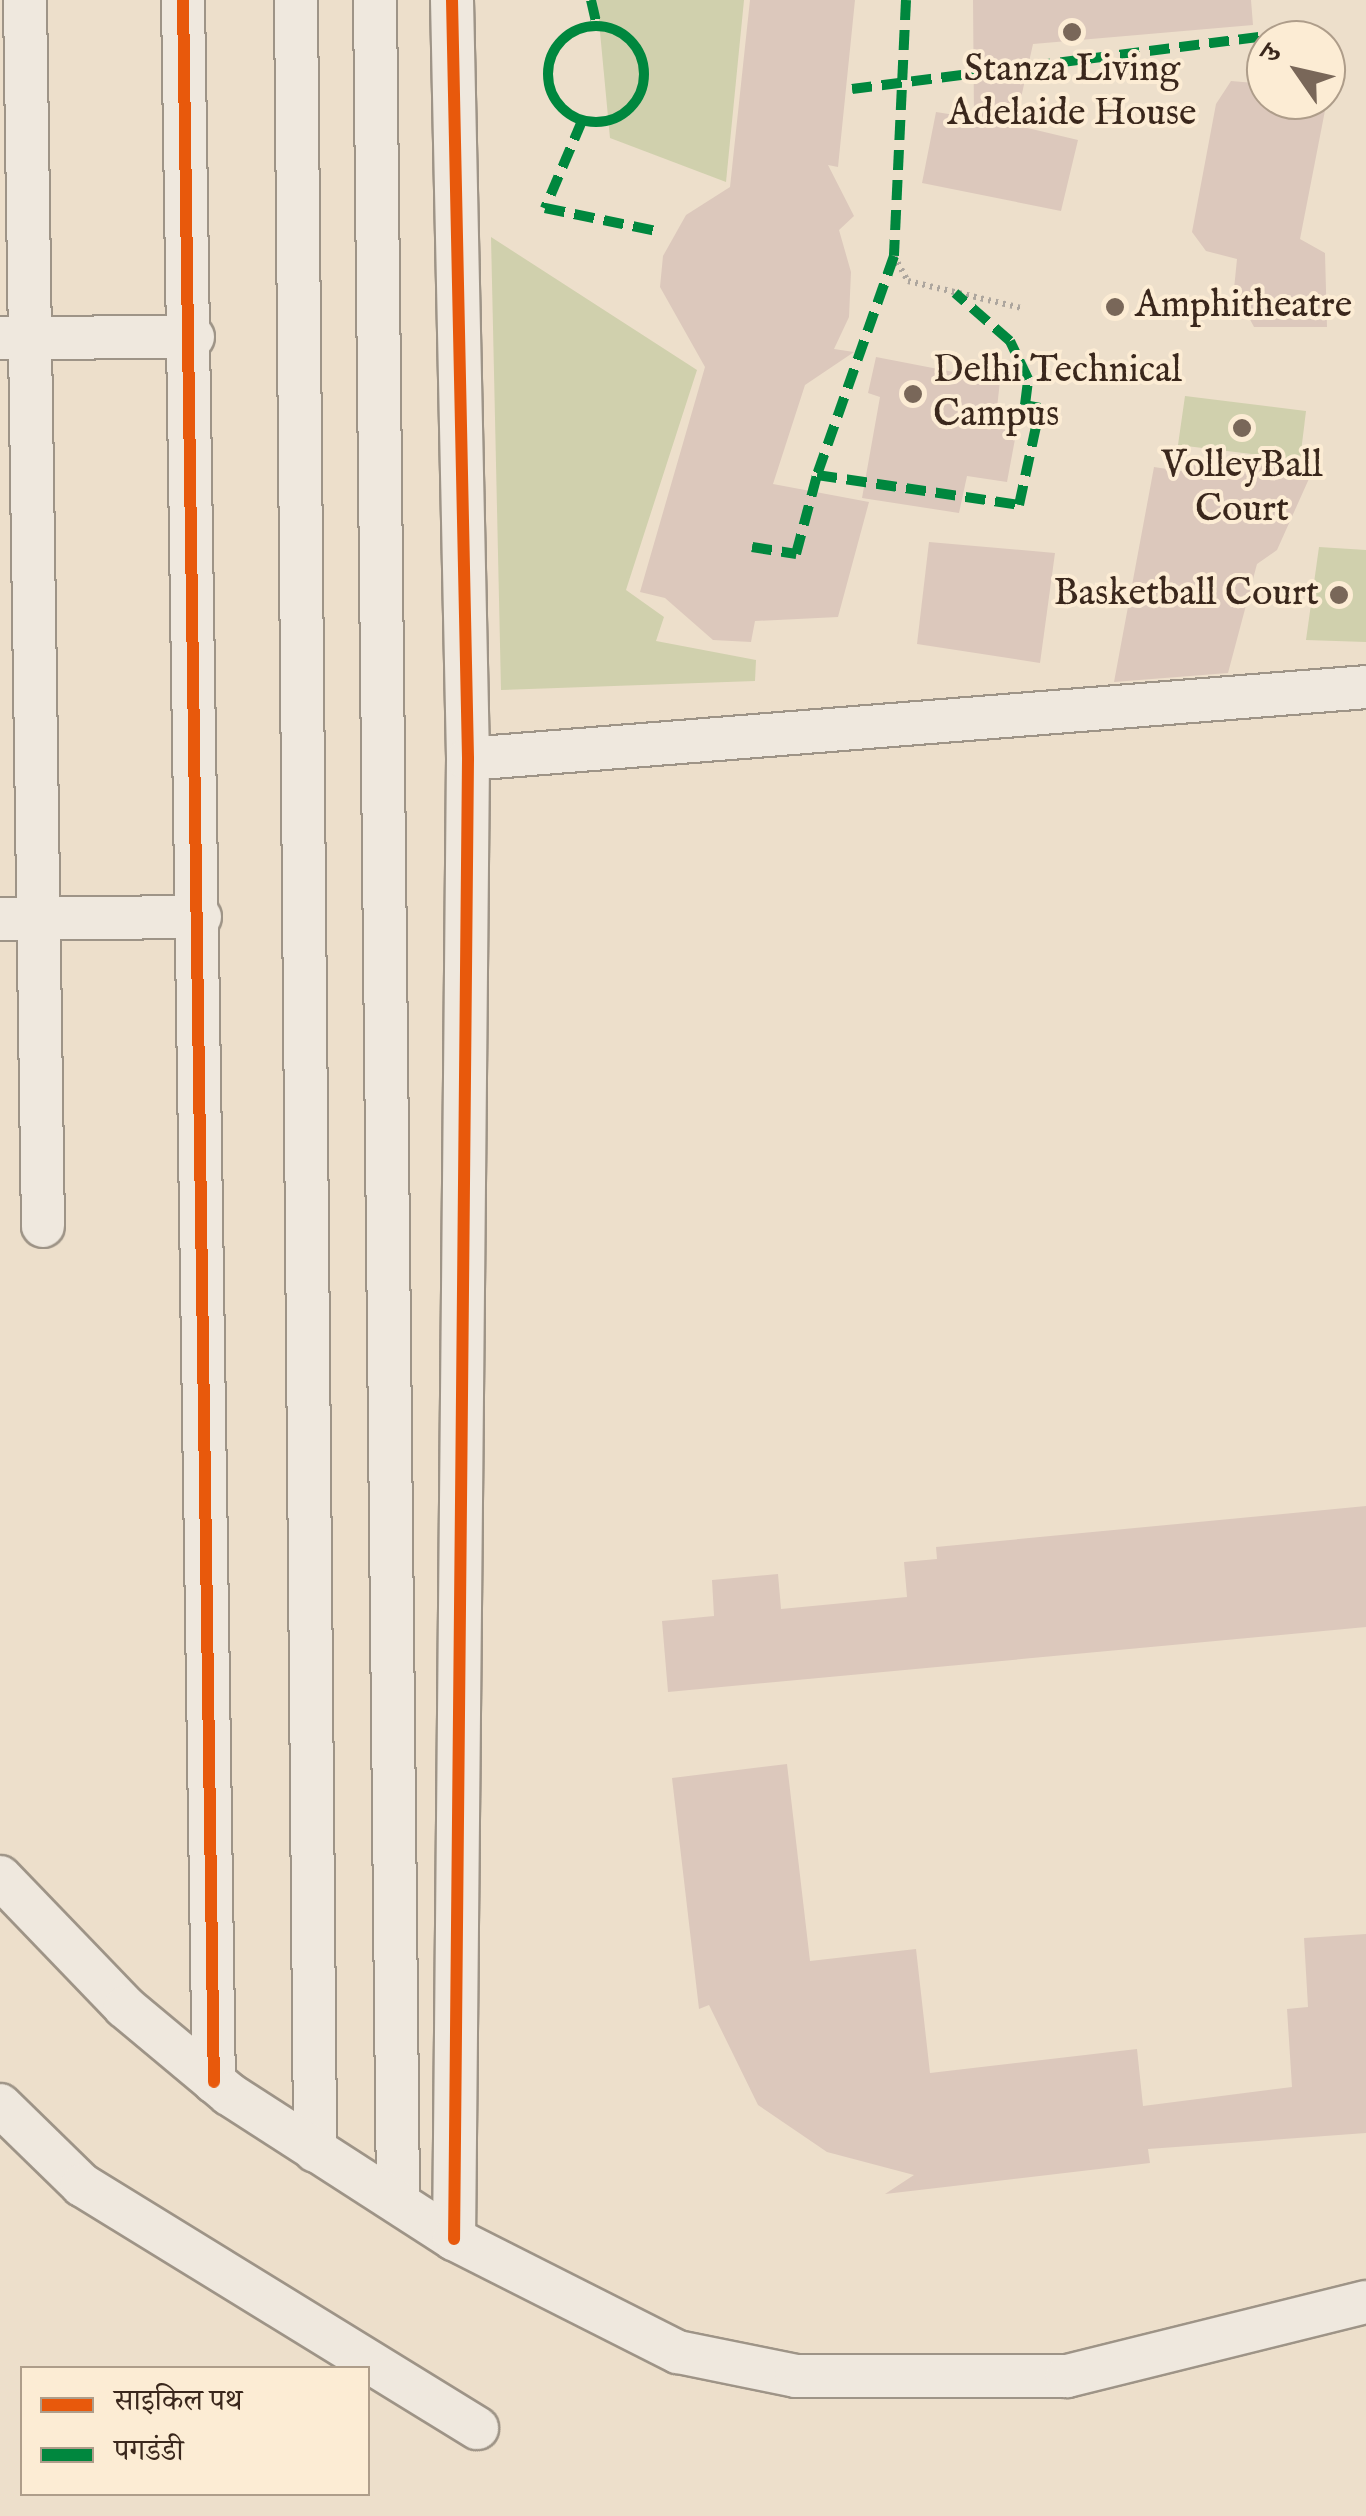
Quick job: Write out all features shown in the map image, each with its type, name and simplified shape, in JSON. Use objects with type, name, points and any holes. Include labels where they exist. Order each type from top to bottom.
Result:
[{"type":"street","points":[[25,0],[14,338],[20,918],[43,1226]]},
{"type":"street","points":[[183,0],[192,337],[214,2082]]},
{"type":"street","points":[[296,0],[315,2150]]},
{"type":"street","points":[[375,0],[398,2199]]},
{"type":"street","points":[[452,0],[468,759],[454,2239]]},
{"type":"street","points":[[14,338],[192,337]]},
{"type":"street","points":[[468,759],[1366,687]]},
{"type":"street","points":[[20,918],[200,917]]},
{"type":"street","points":[[0,1877],[125,2007],[214,2082],[454,2239],[678,2352],[796,2376],[1067,2376],[1366,2302]]},
{"type":"street","points":[[0,2105],[82,2185],[478,2428]]},
{"type":"path","points":[[894,256],[908,281],[1021,308]]},
{"type":"green space","points":[[597,0],[744,0],[726,182],[610,138]]},
{"type":"green space","points":[[491,237],[697,370],[626,590],[664,617],[656,641],[756,660],[755,681],[501,690]]},
{"type":"green space","name":"VolleyBall Court","points":[[1185,396],[1306,411],[1300,460],[1178,445]]},
{"type":"green space","name":"Basketball Court","points":[[1319,547],[1366,550],[1366,642],[1306,640]]},
{"type":"building","points":[[750,0],[855,0],[838,167],[828,165],[854,216],[839,230],[851,272],[849,317],[834,349],[854,352],[805,385],[773,484],[869,502],[838,617],[755,621],[751,642],[713,640],[665,598],[640,592],[705,367],[660,287],[663,256],[686,215],[730,187]]},
{"type":"building","points":[[973,0],[1251,0],[1253,20],[1246,20],[1246,26],[1033,44],[1015,125],[1078,140],[1061,211],[922,183],[936,112],[974,118]]},
{"type":"building","points":[[1231,81],[1246,82],[1246,120],[1323,120],[1300,239],[1325,253],[1327,327],[1254,327],[1234,289],[1237,259],[1206,251],[1192,232],[1216,104]]},
{"type":"building","points":[[876,357],[1000,381],[996,417],[1018,423],[1007,482],[967,476],[959,513],[862,498],[880,397],[868,393]]},
{"type":"building","points":[[1187,457],[1312,472],[1277,550],[1257,564],[1228,673],[1114,682],[1154,467],[1193,473]]},
{"type":"building","points":[[929,542],[1055,553],[1040,663],[917,644]]},
{"type":"building","points":[[1366,1506],[1366,1627],[668,1692],[662,1621],[714,1616],[712,1580],[778,1574],[781,1609],[907,1597],[904,1562],[937,1559],[936,1547]]},
{"type":"building","points":[[787,1764],[810,1961],[916,1949],[930,2073],[1137,2049],[1143,2106],[1292,2087],[1287,2009],[1308,2007],[1304,1938],[1366,1934],[1366,2133],[1148,2149],[1150,2163],[885,2194],[914,2175],[827,2152],[758,2105],[709,2005],[699,2009],[672,1778]]},
{"type":"marked path","points":[[591,0],[597,26]]},
{"type":"marked path","points":[[906,0],[894,256],[817,475],[1019,505],[1040,408],[1025,405],[1028,379],[1010,341],[955,293]]},
{"type":"marked path","points":[[596,26],[614,30],[630,40],[640,56],[644,74],[640,92],[630,108],[614,118],[596,122],[578,118],[562,108],[552,92],[548,74],[552,56],[562,40],[578,30],[596,26]]},
{"type":"marked path","points":[[852,89],[1246,39]]},
{"type":"marked path","points":[[582,121],[545,208],[661,232]]},
{"type":"marked path","points":[[752,547],[796,554],[817,475]]},
{"type":"cycle path","points":[[183,0],[214,2082]]},
{"type":"cycle path","points":[[452,0],[468,759],[454,2239]]},
{"type":"place","name":"Stanza Living Adelaide House","points":[[1072,32]]},
{"type":"place","name":"Amphitheatre","points":[[1115,307]]},
{"type":"place","name":"Delhi Technical Campus","points":[[913,394]]},
{"type":"place","name":"VolleyBall Court","points":[[1242,428]]},
{"type":"place","name":"Basketball Court","points":[[1339,595]]}]
